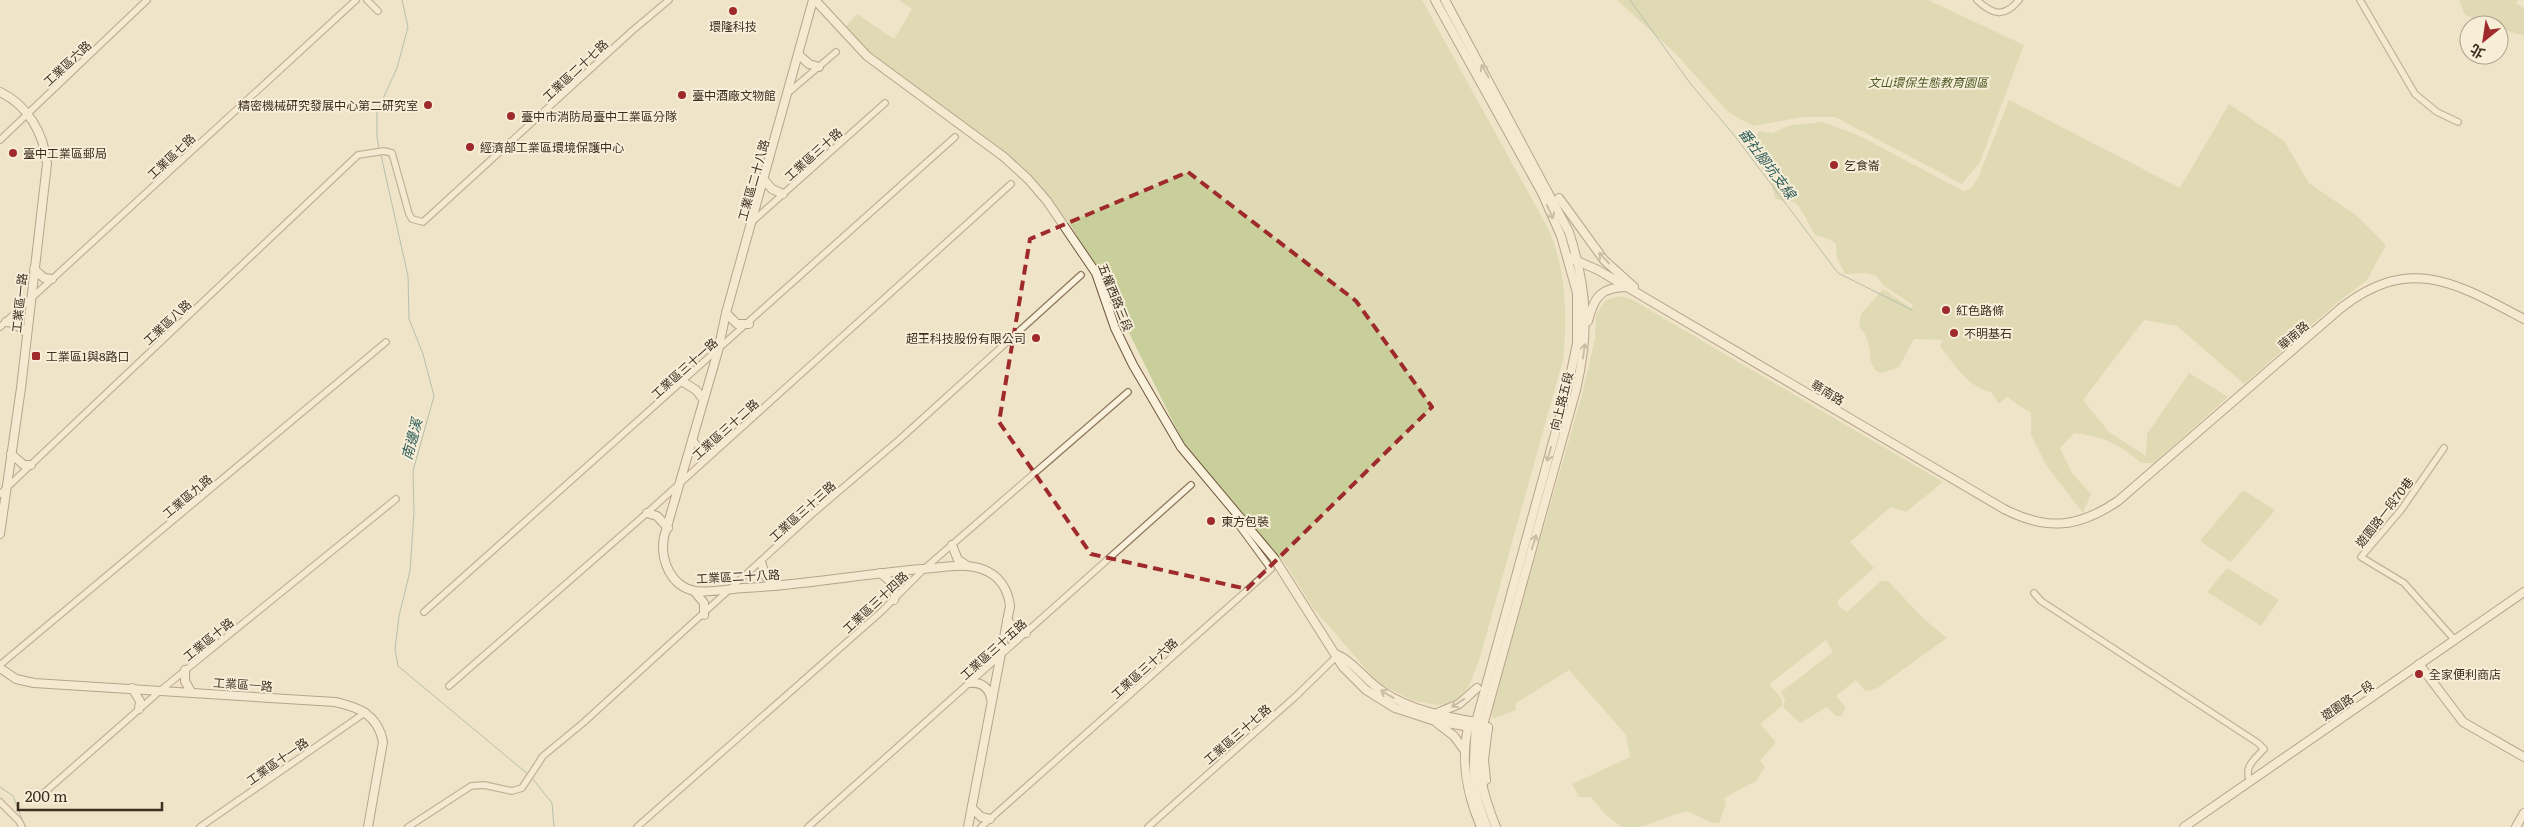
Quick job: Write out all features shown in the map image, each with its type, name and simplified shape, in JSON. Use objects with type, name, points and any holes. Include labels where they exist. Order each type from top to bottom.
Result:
[{"type":"street","name":"工業區六路","points":[[0,140],[147,0]]},
{"type":"street","name":"工業區七路","points":[[3,325],[356,0]]},
{"type":"street","points":[[367,0],[378,12]]},
{"type":"street","name":"工業區二十七路","points":[[392,153],[409,214],[412,218],[423,222],[632,31],[669,0]]},
{"type":"street","name":"工業區二十八路","points":[[814,0],[754,220],[726,313],[718,350],[703,398],[663,549],[667,568],[677,581],[694,591],[775,586],[880,573],[968,566],[988,571],[1002,584],[1009,601],[1001,656],[968,827]]},
{"type":"street","name":"五權西路三段","points":[[814,0],[867,56],[1004,157],[1028,179],[1047,201],[1096,272],[1115,328],[1133,365],[1165,420],[1192,462],[1274,558],[1338,655],[1343,667],[1378,698],[1395,708],[1479,726]]},
{"type":"street","name":"向上路五段","points":[[1435,0],[1542,193],[1568,257],[1577,293],[1577,343],[1568,387],[1472,755],[1476,799],[1487,827]]},
{"type":"street","name":"向上路五段","points":[[1445,0],[1548,189],[1569,232],[1584,290],[1586,341],[1583,361],[1541,519],[1479,726],[1465,751],[1466,778],[1471,802],[1481,827]]},
{"type":"street","points":[[1977,0],[1991,12],[2002,12],[2014,7],[2019,0]]},
{"type":"street","points":[[2360,0],[2414,94],[2437,112],[2458,122]]},
{"type":"street","points":[[789,92],[836,52]]},
{"type":"street","points":[[799,55],[808,64],[820,67]]},
{"type":"street","name":"工業區一路","points":[[0,92],[16,101],[41,135],[47,164],[11,454],[3,492],[0,534]]},
{"type":"street","name":"工業區三十路","points":[[754,220],[885,103]]},
{"type":"street","name":"工業區三十一路","points":[[424,612],[749,324],[955,137]]},
{"type":"street","name":"工業區八路","points":[[3,492],[358,155],[384,151],[392,153]]},
{"type":"street","points":[[764,181],[772,190],[783,194]]},
{"type":"street","name":"工業區三十二路","points":[[449,686],[647,513],[681,480],[1011,184]]},
{"type":"street","points":[[1559,198],[1604,260],[1653,302]]},
{"type":"street","name":"華南路","points":[[1568,257],[1629,287],[2004,509],[2024,519],[2044,524],[2082,521],[2108,509],[2181,449],[2341,308],[2371,287],[2407,278],[2425,278],[2468,290],[2524,319]]},
{"type":"street","points":[[34,269],[44,278],[52,279]]},
{"type":"street","name":"工業區三十三路","points":[[408,827],[471,786],[484,785],[512,791],[519,790],[543,756],[583,723],[811,515],[900,439],[1082,275]]},
{"type":"street","points":[[1588,320],[1592,304],[1602,293],[1614,287],[1629,287]]},
{"type":"street","points":[[726,313],[737,324],[749,324]]},
{"type":"street","points":[[3,325],[14,323],[27,334]]},
{"type":"street","name":"工業區九路","points":[[0,667],[386,342]]},
{"type":"street","points":[[683,382],[696,390],[703,398]]},
{"type":"street","name":"工業區三十四路","points":[[637,827],[894,600],[924,569],[1128,392]]},
{"type":"street","points":[[693,438],[700,450],[713,453]]},
{"type":"street","name":"遊園路一段70巷","points":[[2444,448],[2401,510],[2361,557],[2404,583],[2452,637],[2456,639]]},
{"type":"street","points":[[11,454],[21,463],[31,465]]},
{"type":"street","name":"工業區三十五路","points":[[808,827],[1191,485]]},
{"type":"street","name":"工業區十路","points":[[37,799],[160,690],[396,499]]},
{"type":"street","points":[[647,513],[657,516],[668,528]]},
{"type":"street","name":"工業區三十六路","points":[[981,827],[1271,569],[1235,520],[1236,513]]},
{"type":"street","points":[[952,545],[958,560],[968,566]]},
{"type":"street","points":[[761,562],[766,577],[775,586]]},
{"type":"street","points":[[880,573],[892,584],[895,592],[894,600]]},
{"type":"street","points":[[694,591],[704,603],[704,614]]},
{"type":"street","name":"遊園路一段","points":[[2184,827],[2524,592]]},
{"type":"street","points":[[2034,593],[2040,602],[2264,748],[2247,769],[2246,774],[2250,781]]},
{"type":"street","points":[[1007,620],[1017,631],[1026,633]]},
{"type":"street","name":"工業區三十七路","points":[[1148,827],[1295,697],[1338,655]]},
{"type":"street","points":[[2419,664],[2462,722],[2524,756]]},
{"type":"street","name":"工業區一路","points":[[0,667],[16,679],[34,683],[335,702],[356,707],[366,712]]},
{"type":"street","points":[[186,670],[185,681],[191,692]]},
{"type":"street","points":[[970,683],[977,682],[986,687],[992,701]]},
{"type":"street","points":[[132,688],[140,701],[139,709]]},
{"type":"street","points":[[1465,751],[1454,736],[1436,718],[1458,704],[1477,688]]},
{"type":"street","points":[[366,712],[378,726],[383,742],[368,827]]},
{"type":"street","name":"工業區十一路","points":[[200,827],[366,712]]},
{"type":"street","name":"向上路五段","points":[[1479,726],[1478,765],[1486,801],[1496,827]]},
{"type":"street","name":"向上路五段","points":[[1479,726],[1490,800],[1501,827]]},
{"type":"street","points":[[0,802],[19,821],[22,827]]},
{"type":"street","points":[[972,808],[981,817],[990,819]]},
{"type":"street","points":[[2516,827],[2524,813]]},
{"type":"highlighted area","points":[[1188,172],[1356,301],[1432,407],[1247,589],[1091,554],[999,422],[1030,239]]},
{"type":"green space","points":[[899,0],[1422,0],[1549,230],[1559,261],[1565,310],[1563,360],[1479,661],[1468,688],[1459,698],[1446,704],[1436,705],[1411,700],[1378,683],[1313,608],[1286,565],[1201,466],[1183,442],[1101,276],[1070,224],[1014,159],[868,54],[846,26],[857,14],[894,39],[912,9]]},
{"type":"green space","name":"文山環保生態教育園區","points":[[1617,0],[1928,0],[2024,45],[1980,162],[1962,184],[1835,117],[1803,117],[1753,126],[1728,112],[1675,53]]},
{"type":"green space","points":[[2459,0],[2518,0],[2516,3],[2524,8],[2524,36],[2509,31],[2509,15],[2465,15]]},
{"type":"green space","points":[[2009,100],[2180,188],[2229,104],[2284,141],[2309,183],[2357,216],[2386,245],[2367,280],[2338,302],[2244,384],[2177,326],[2144,320],[2083,400],[2109,432],[2146,456],[2147,434],[2189,373],[2228,397],[2154,463],[2141,463],[2110,442],[2093,436],[2074,433],[2060,448],[2072,473],[2091,494],[2083,513],[2046,465],[2031,435],[2031,413],[2007,397],[1999,404],[1991,392],[1976,386],[1956,367],[1940,346],[1943,340],[1914,339],[1899,367],[1882,373],[1876,371],[1870,361],[1867,338],[1859,327],[1861,314],[1883,289],[1911,308],[1913,305],[1884,286],[1876,276],[1866,273],[1845,274],[1837,258],[1836,244],[1829,239],[1815,235],[1794,202],[1775,198],[1771,181],[1748,149],[1759,131],[1772,133],[1791,125],[1823,122],[1860,136],[1963,191],[1971,188],[1978,178]]},
{"type":"green space","points":[[1620,296],[1631,299],[1943,482],[1906,512],[1891,507],[1850,542],[1874,568],[1838,600],[1838,605],[1847,612],[1881,581],[1888,581],[1923,618],[1947,638],[1876,689],[1865,691],[1856,680],[1836,696],[1846,708],[1841,716],[1836,716],[1827,707],[1800,723],[1783,707],[1785,699],[1781,692],[1833,652],[1826,640],[1772,682],[1770,685],[1782,699],[1782,706],[1760,724],[1776,742],[1760,761],[1765,767],[1756,781],[1724,798],[1726,804],[1719,823],[1713,823],[1686,811],[1640,827],[1621,827],[1604,813],[1591,797],[1579,797],[1572,784],[1630,757],[1626,735],[1569,670],[1515,704],[1516,710],[1493,719],[1491,710],[1582,395],[1595,338],[1596,314],[1606,300]]},
{"type":"green space","points":[[2243,490],[2275,510],[2231,562],[2200,541]]},
{"type":"green space","points":[[2227,568],[2279,600],[2261,626],[2207,592]]},
{"type":"waterway","name":"南邊溪","points":[[379,148],[377,112],[397,68],[408,27],[402,0]]},
{"type":"waterway","name":"番社腳坑支線","points":[[1630,0],[1690,83],[1734,135],[1838,273],[1912,310]]},
{"type":"waterway","name":"南邊溪","points":[[381,155],[408,276],[409,319],[423,354],[434,396],[413,471],[414,513],[410,571],[399,616],[395,649],[398,666],[529,775]]},
{"type":"waterway","name":"南邊溪","points":[[532,778],[552,803],[554,827]]},
{"type":"waterway","points":[[0,787],[13,796],[25,827]]},
{"type":"place","name":"環隆科技","points":[[733,11]]},
{"type":"place","name":"臺中酒廠文物館","points":[[682,95]]},
{"type":"place","name":"精密機械研究發展中心第二研究室","points":[[428,105]]},
{"type":"place","name":"臺中市消防局臺中工業區分隊","points":[[511,116]]},
{"type":"place","name":"經濟部工業區環境保護中心","points":[[470,147]]},
{"type":"place","name":"臺中工業區郵局","points":[[13,153]]},
{"type":"place","name":"乞食崙","points":[[1834,165]]},
{"type":"place","name":"紅色路條","points":[[1946,310]]},
{"type":"place","name":"不明基石","points":[[1954,333]]},
{"type":"place","name":"超王科技股份有限公司","points":[[1036,338]]},
{"type":"place","name":"工業區1與8路口","points":[[36,356]]},
{"type":"place","name":"東方包裝","points":[[1211,521]]},
{"type":"place","name":"全家便利商店","points":[[2419,674]]}]
